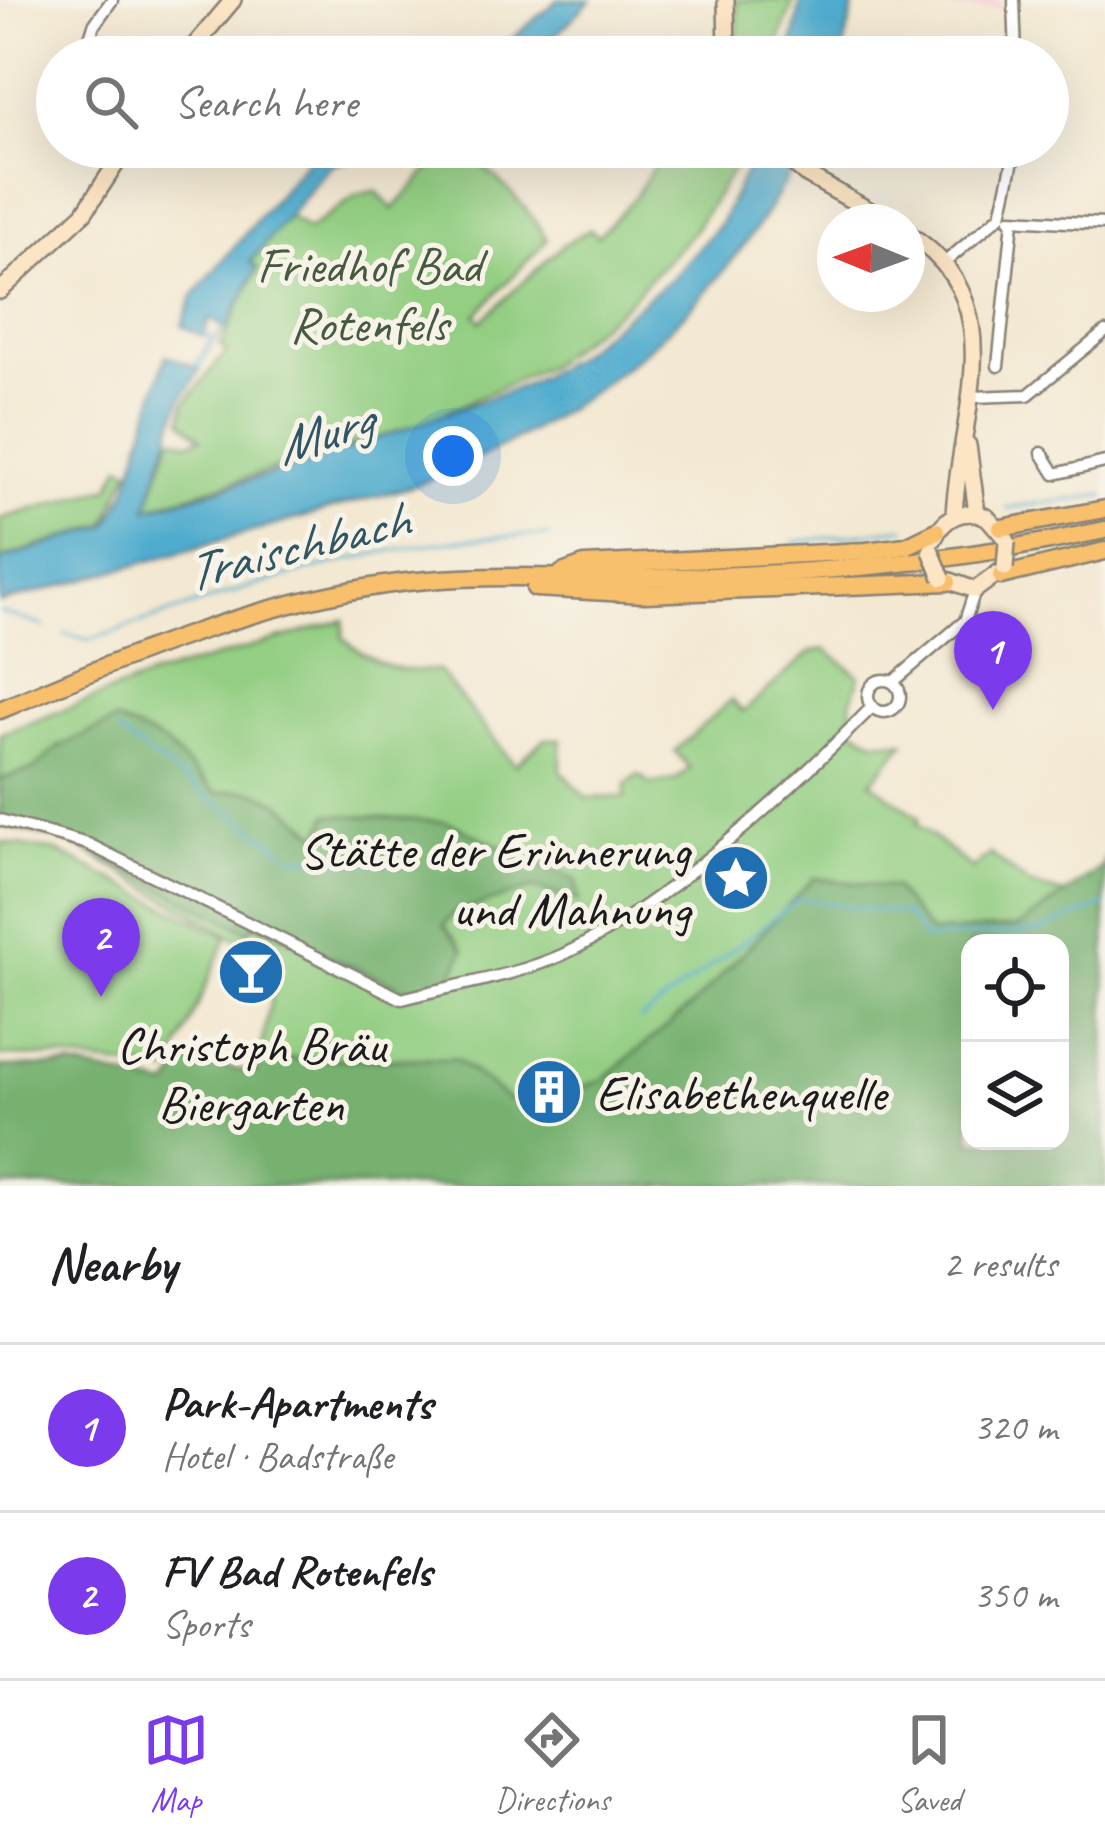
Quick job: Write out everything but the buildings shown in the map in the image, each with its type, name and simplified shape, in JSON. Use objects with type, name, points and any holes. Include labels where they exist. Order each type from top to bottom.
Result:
[{"type":"main road","points":[[1004,535],[1105,509]]},
{"type":"main road","points":[[0,710],[157,644],[253,613],[408,582],[886,568],[1105,530]]},
{"type":"main road","points":[[550,577],[584,565],[906,546],[937,531]]},
{"type":"main road","points":[[1003,572],[1105,551]]},
{"type":"main road","points":[[408,582],[442,590],[645,594],[945,580]]},
{"type":"street","points":[[91,36],[112,0]]},
{"type":"street","points":[[203,36],[233,0]]},
{"type":"street","points":[[726,0],[726,36]]},
{"type":"street","points":[[1014,0],[1015,36]]},
{"type":"street","points":[[0,291],[84,213],[113,168]]},
{"type":"street","points":[[801,168],[857,204]]},
{"type":"street","points":[[998,366],[1013,168]]},
{"type":"street","points":[[944,262],[1007,218],[1105,224]]},
{"type":"street","points":[[872,707],[868,693],[872,684],[893,682],[965,621],[975,590],[1003,572],[1004,535],[977,513],[969,477],[972,324],[944,262],[925,247]]},
{"type":"street","points":[[971,404],[1028,395],[1105,332]]},
{"type":"street","points":[[954,516],[956,478],[971,404]]},
{"type":"street","points":[[1042,453],[1055,474],[1105,462]]},
{"type":"street","points":[[975,590],[945,580],[932,551],[937,531],[954,516],[977,513]]},
{"type":"street","points":[[872,707],[887,712],[897,706],[900,691],[893,682]]},
{"type":"street","points":[[0,820],[88,844],[401,999],[563,954],[624,917],[750,820],[872,707]]},
{"type":"shaded area","points":[[898,0],[1001,0],[1001,8],[896,10]]},
{"type":"green space","points":[[736,0],[794,0],[781,36],[738,36]]},
{"type":"green space","name":"Friedhof Bad Rotenfels","points":[[431,168],[485,168],[530,214],[547,240],[476,315],[481,321],[563,245],[590,229],[598,236],[634,198],[653,168],[734,168],[693,232],[625,305],[546,367],[416,426],[147,508],[172,437],[190,442],[201,438],[182,420],[185,403],[227,351],[220,345],[258,268],[251,263],[287,215],[308,230],[357,195],[376,191],[393,209]]},
{"type":"green space","points":[[121,465],[130,469],[106,524],[0,559],[0,519],[110,487]]},
{"type":"green space","points":[[344,620],[343,638],[376,661],[410,670],[438,670],[515,765],[545,739],[561,739],[561,771],[587,798],[625,797],[626,784],[639,775],[651,784],[675,780],[690,768],[675,751],[731,700],[743,712],[810,652],[825,649],[860,676],[851,702],[852,728],[875,741],[905,742],[871,782],[920,818],[917,824],[972,869],[990,854],[1030,885],[1068,895],[1019,927],[930,933],[894,888],[694,1004],[602,1080],[545,1101],[509,1100],[456,1059],[259,1059],[279,958],[232,937],[70,842],[0,825],[0,734],[156,675]]},
{"type":"green space","points":[[116,721],[163,742],[216,793],[261,794],[320,836],[328,814],[447,822],[576,880],[579,902],[533,888],[454,913],[444,925],[464,950],[451,980],[407,990],[254,924],[249,932],[70,842],[0,825],[0,779],[34,769],[58,747]]},
{"type":"green space","points":[[0,842],[56,851],[227,937],[169,1072],[55,1057],[0,1056]]},
{"type":"green space","points":[[1105,856],[1105,1186],[0,1186],[0,1067],[73,1066],[169,1087],[183,1064],[194,1061],[256,1073],[259,1059],[456,1059],[509,1100],[545,1101],[602,1080],[693,1005],[814,878],[894,888],[930,933],[1019,927],[1103,867]]},
{"type":"water","points":[[558,0],[591,0],[555,36],[515,36]]},
{"type":"water","points":[[801,0],[855,0],[847,36],[794,36]]},
{"type":"water","points":[[300,168],[328,168],[250,262],[257,268],[227,329],[210,319],[203,336],[182,326],[193,296]]},
{"type":"water","name":"Murg","points":[[747,168],[792,168],[732,260],[689,309],[589,394],[533,429],[413,486],[0,603],[0,560],[108,525],[127,490],[166,355],[200,369],[180,402],[147,509],[308,464],[528,384],[574,357],[673,277],[720,224]]},
{"type":"waterway","points":[[198,368],[224,327]]},
{"type":"waterway","points":[[194,367],[212,337],[203,334]]},
{"type":"waterway","name":"Traischbach","points":[[1007,508],[1105,495]]},
{"type":"waterway","name":"Traischbach","points":[[794,542],[905,528]]},
{"type":"waterway","name":"Traischbach","points":[[65,634],[90,640],[258,585],[374,554],[490,537],[549,536]]},
{"type":"waterway","name":"Traischbach","points":[[0,612],[44,626]]},
{"type":"waterway","points":[[118,732],[293,857],[415,866]]},
{"type":"waterway","points":[[640,1020],[799,899],[906,914],[925,939],[1038,931],[1105,905]]},
{"type":"place","name":"Park-Apartments","points":[[993,710]]},
{"type":"place","name":"Stätte der Erinnerung und Mahnung","points":[[736,878]]},
{"type":"place","name":"Christoph Bräu Biergarten","points":[[251,972]]},
{"type":"place","name":"FV Bad Rotenfels","points":[[101,997]]},
{"type":"place","name":"Elisabethenquelle","points":[[549,1092]]}]
